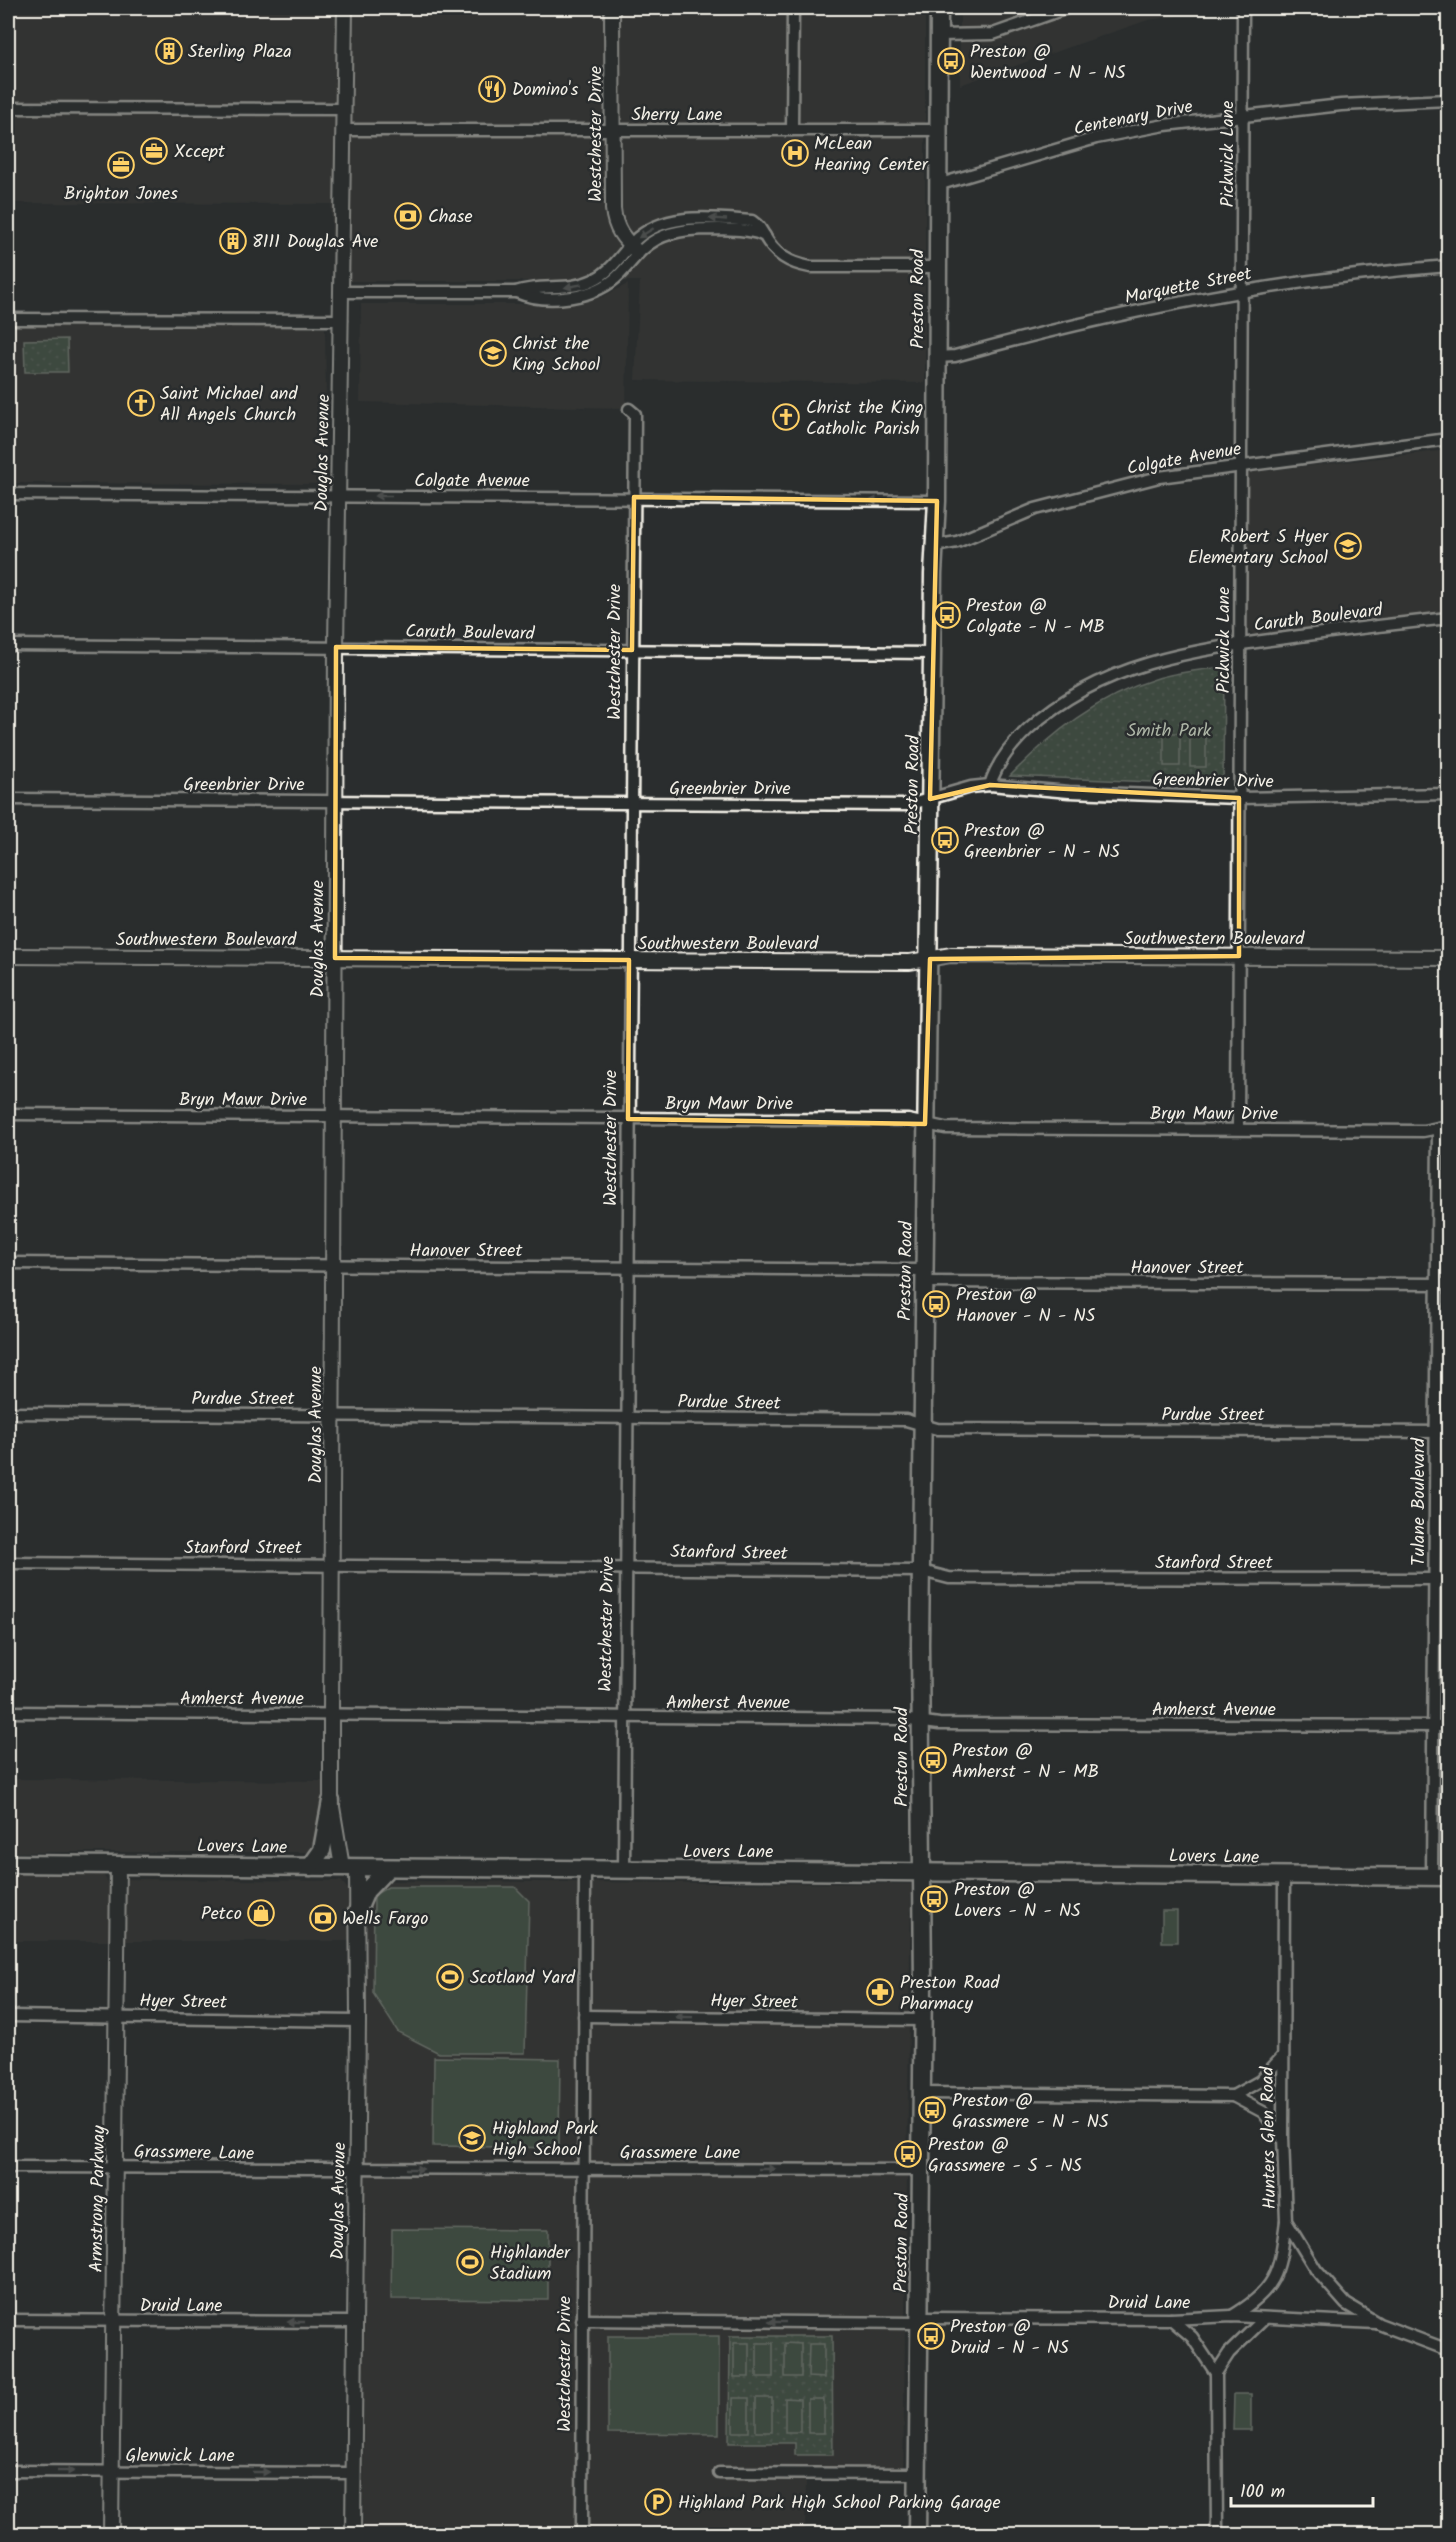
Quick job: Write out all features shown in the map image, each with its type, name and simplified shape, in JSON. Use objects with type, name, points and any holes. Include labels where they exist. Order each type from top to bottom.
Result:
[{"type":"main road","name":"Preston Road","points":[[917,2535],[923,2020],[920,1721],[925,1124],[930,959],[934,546],[937,501],[939,8]]},
{"type":"main road","points":[[310,1867],[322,1850],[331,1801]]},
{"type":"main road","name":"Lovers Lane","points":[[8,1864],[1440,1877]]},
{"type":"main road","points":[[357,1911],[366,1891],[388,1868]]},
{"type":"street","name":"Douglas Avenue","points":[[344,8],[342,320],[336,647],[331,1801],[349,1867],[357,1911],[353,2535]]},
{"type":"street","name":"Westchester Drive","points":[[612,8],[615,224],[633,249]]},
{"type":"street","points":[[792,130],[793,8]]},
{"type":"street","points":[[939,34],[993,34],[1067,8]]},
{"type":"street","name":"Pickwick Lane","points":[[1238,1129],[1243,8]]},
{"type":"street","name":"Centenary Drive","points":[[937,185],[1096,138],[1165,125],[1341,105],[1449,100]]},
{"type":"street","points":[[8,108],[344,109]]},
{"type":"street","name":"Sherry Lane","points":[[344,130],[938,130]]},
{"type":"street","points":[[342,292],[516,292],[528,297],[571,297],[585,293],[621,273],[633,249],[666,229],[747,230],[765,236],[786,261],[810,267],[937,267]]},
{"type":"street","name":"Marquette Street","points":[[937,357],[955,356],[1094,320],[1242,291],[1321,279],[1449,266]]},
{"type":"street","points":[[8,320],[342,320]]},
{"type":"street","name":"Westchester Drive","points":[[624,1870],[635,414],[629,409]]},
{"type":"street","name":"Colgate Avenue","points":[[934,546],[957,542],[1035,509],[1092,492],[1159,477],[1449,439]]},
{"type":"street","name":"Colgate Avenue","points":[[8,494],[937,501]]},
{"type":"street","name":"Caruth Boulevard","points":[[990,784],[1001,759],[1038,720],[1089,686],[1120,671],[1158,659],[1240,644],[1449,618]]},
{"type":"street","name":"Caruth Boulevard","points":[[8,645],[932,653]]},
{"type":"street","name":"Greenbrier Drive","points":[[8,799],[908,805],[971,787],[990,784],[1069,792],[1239,798],[1449,794]]},
{"type":"street","name":"Southwestern Boulevard","points":[[8,956],[910,962],[951,955],[1449,958]]},
{"type":"street","name":"Bryn Mawr Drive","points":[[8,1114],[908,1120],[945,1128],[1423,1131],[1443,1127]]},
{"type":"street","name":"Tulane Boulevard","points":[[1440,1877],[1434,1726],[1435,1432],[1436,1284],[1443,1127]]},
{"type":"street","name":"Hanover Street","points":[[8,1263],[627,1267],[925,1276],[1449,1284]]},
{"type":"street","name":"Purdue Street","points":[[8,1413],[906,1420],[937,1429],[1449,1432]]},
{"type":"street","name":"Stanford Street","points":[[8,1563],[332,1564],[922,1571],[949,1578],[1449,1579]]},
{"type":"street","name":"Amherst Avenue","points":[[8,1712],[902,1719],[939,1724],[1449,1726]]},
{"type":"street","name":"Armstrong Parkway","points":[[111,2535],[118,1864]]},
{"type":"street","name":"Westchester Drive","points":[[582,2535],[585,1870]]},
{"type":"street","name":"Hunters Glen Road","points":[[1284,1876],[1283,2137],[1286,2220],[1316,2270],[1346,2304],[1379,2324],[1449,2350]]},
{"type":"street","name":"Hyer Street","points":[[8,2016],[358,2021]]},
{"type":"street","name":"Hyer Street","points":[[584,2016],[923,2020]]},
{"type":"street","points":[[1233,2096],[1260,2081],[1283,2056]]},
{"type":"street","points":[[922,2093],[1233,2096],[1263,2112],[1283,2137]]},
{"type":"street","name":"Grassmere Lane","points":[[8,2167],[921,2170]]},
{"type":"street","points":[[1232,2316],[1249,2306],[1273,2282],[1281,2259],[1286,2220]]},
{"type":"street","name":"Druid Lane","points":[[582,2320],[836,2322],[1171,2319],[1232,2316],[1379,2324]]},
{"type":"street","points":[[1171,2319],[1192,2337],[1216,2373],[1217,2535]]},
{"type":"street","points":[[1216,2373],[1229,2353],[1264,2319]]},
{"type":"street","name":"Druid Lane","points":[[8,2320],[354,2322]]},
{"type":"street","name":"Glenwick Lane","points":[[8,2471],[352,2473]]},
{"type":"street","points":[[719,2473],[918,2474]]},
{"type":"highlighted area","points":[[634,497],[937,501],[930,799],[990,785],[1239,798],[1239,956],[930,959],[925,1124],[628,1119],[629,960],[335,958],[336,647],[632,650]]},
{"type":"shaded area","points":[[8,8],[925,8],[925,383],[635,380],[640,281],[332,281],[331,204],[8,203]]},
{"type":"shaded area","points":[[960,8],[1236,8],[1148,20],[960,85]]},
{"type":"shaded area","name":"Christ the King School","points":[[628,284],[626,408],[360,402],[361,304],[576,304],[602,297]]},
{"type":"shaded area","points":[[8,321],[325,328],[327,484],[8,483]]},
{"type":"shaded area","name":"Robert S Hyer Elementary School","points":[[1448,450],[1448,611],[1256,635],[1248,631],[1248,473]]},
{"type":"shaded area","points":[[8,1779],[324,1781],[317,1852],[8,1852]]},
{"type":"shaded area","points":[[8,1869],[100,1870],[111,1887],[110,1941],[8,1941]]},
{"type":"shaded area","points":[[126,1879],[341,1881],[348,1889],[350,1941],[126,1941]]},
{"type":"shaded area","points":[[390,1881],[911,1884],[909,2012],[844,2013],[844,2022],[909,2024],[907,2165],[834,2165],[834,2175],[907,2175],[905,2317],[832,2317],[905,2328],[903,2481],[806,2480],[805,2534],[363,2534],[367,1897]]},
{"type":"green space","points":[[67,339],[68,372],[25,372],[24,340]]},
{"type":"green space","name":"Smith Park","points":[[1224,667],[1223,785],[1010,776],[1059,731],[1076,718],[1114,696],[1163,677]]},
{"type":"green space","points":[[1190,732],[1206,732],[1206,767],[1190,767]]},
{"type":"green space","points":[[1164,733],[1180,733],[1180,766],[1164,766]]},
{"type":"green space","name":"Scotland Yard","points":[[388,1887],[515,1887],[529,1901],[525,2053],[439,2053],[398,2032],[373,1993],[374,1895]]},
{"type":"green space","points":[[1162,1911],[1177,1911],[1177,1942],[1162,1942]]},
{"type":"green space","points":[[434,2057],[560,2059],[559,2148],[433,2146]]},
{"type":"green space","points":[[392,2229],[548,2230],[548,2300],[391,2299]]},
{"type":"green space","points":[[608,2336],[719,2336],[719,2434],[608,2433]]},
{"type":"green space","points":[[730,2336],[832,2336],[833,2455],[795,2455],[795,2443],[729,2443]]},
{"type":"green space","points":[[734,2343],[749,2343],[749,2377],[734,2377]]},
{"type":"green space","points":[[757,2343],[773,2343],[773,2377],[757,2377]]},
{"type":"green space","points":[[785,2343],[801,2344],[801,2377],[785,2377]]},
{"type":"green space","points":[[809,2344],[824,2344],[824,2378],[808,2377]]},
{"type":"green space","points":[[1234,2394],[1251,2394],[1251,2430],[1233,2430]]},
{"type":"green space","points":[[733,2398],[749,2398],[749,2432],[733,2432]]},
{"type":"green space","points":[[756,2398],[772,2398],[772,2432],[756,2432]]},
{"type":"green space","points":[[785,2398],[800,2399],[800,2432],[785,2432]]},
{"type":"green space","points":[[808,2399],[824,2399],[824,2433],[808,2433]]},
{"type":"place","name":"Sterling Plaza","points":[[169,51]]},
{"type":"place","name":"Preston @ Wentwood - N - NS","points":[[951,61]]},
{"type":"place","name":"Domino's","points":[[492,89]]},
{"type":"place","name":"Xccept","points":[[154,151]]},
{"type":"place","name":"McLean Hearing Center","points":[[795,153]]},
{"type":"place","name":"Brighton Jones","points":[[121,165]]},
{"type":"place","name":"Chase","points":[[408,216]]},
{"type":"place","name":"8111 Douglas Ave","points":[[233,241]]},
{"type":"place","name":"Christ the King School","points":[[493,353]]},
{"type":"place","name":"Saint Michael and All Angels Church","points":[[141,403]]},
{"type":"place","name":"Christ the King Catholic Parish","points":[[786,417]]},
{"type":"place","name":"Robert S Hyer Elementary School","points":[[1348,546]]},
{"type":"place","name":"Preston @ Colgate - N - MB","points":[[947,615]]},
{"type":"place","name":"Preston @ Greenbrier - N - NS","points":[[945,840]]},
{"type":"place","name":"Preston @ Hanover - N - NS","points":[[936,1304]]},
{"type":"place","name":"Preston @ Amherst - N - MB","points":[[933,1760]]},
{"type":"place","name":"Preston @ Lovers - N - NS","points":[[934,1899]]},
{"type":"place","name":"Petco","points":[[261,1913]]},
{"type":"place","name":"Wells Fargo","points":[[323,1918]]},
{"type":"place","name":"Scotland Yard","points":[[450,1977]]},
{"type":"place","name":"Preston Road Pharmacy","points":[[880,1992]]},
{"type":"place","name":"Preston @ Grassmere - N - NS","points":[[932,2110]]},
{"type":"place","name":"Highland Park High School","points":[[472,2138]]},
{"type":"place","name":"Preston @ Grassmere - S - NS","points":[[908,2154]]},
{"type":"place","name":"Highlander Stadium","points":[[470,2262]]},
{"type":"place","name":"Preston @ Druid - N - NS","points":[[931,2336]]},
{"type":"place","name":"Highland Park High School Parking Garage","points":[[658,2502]]}]
